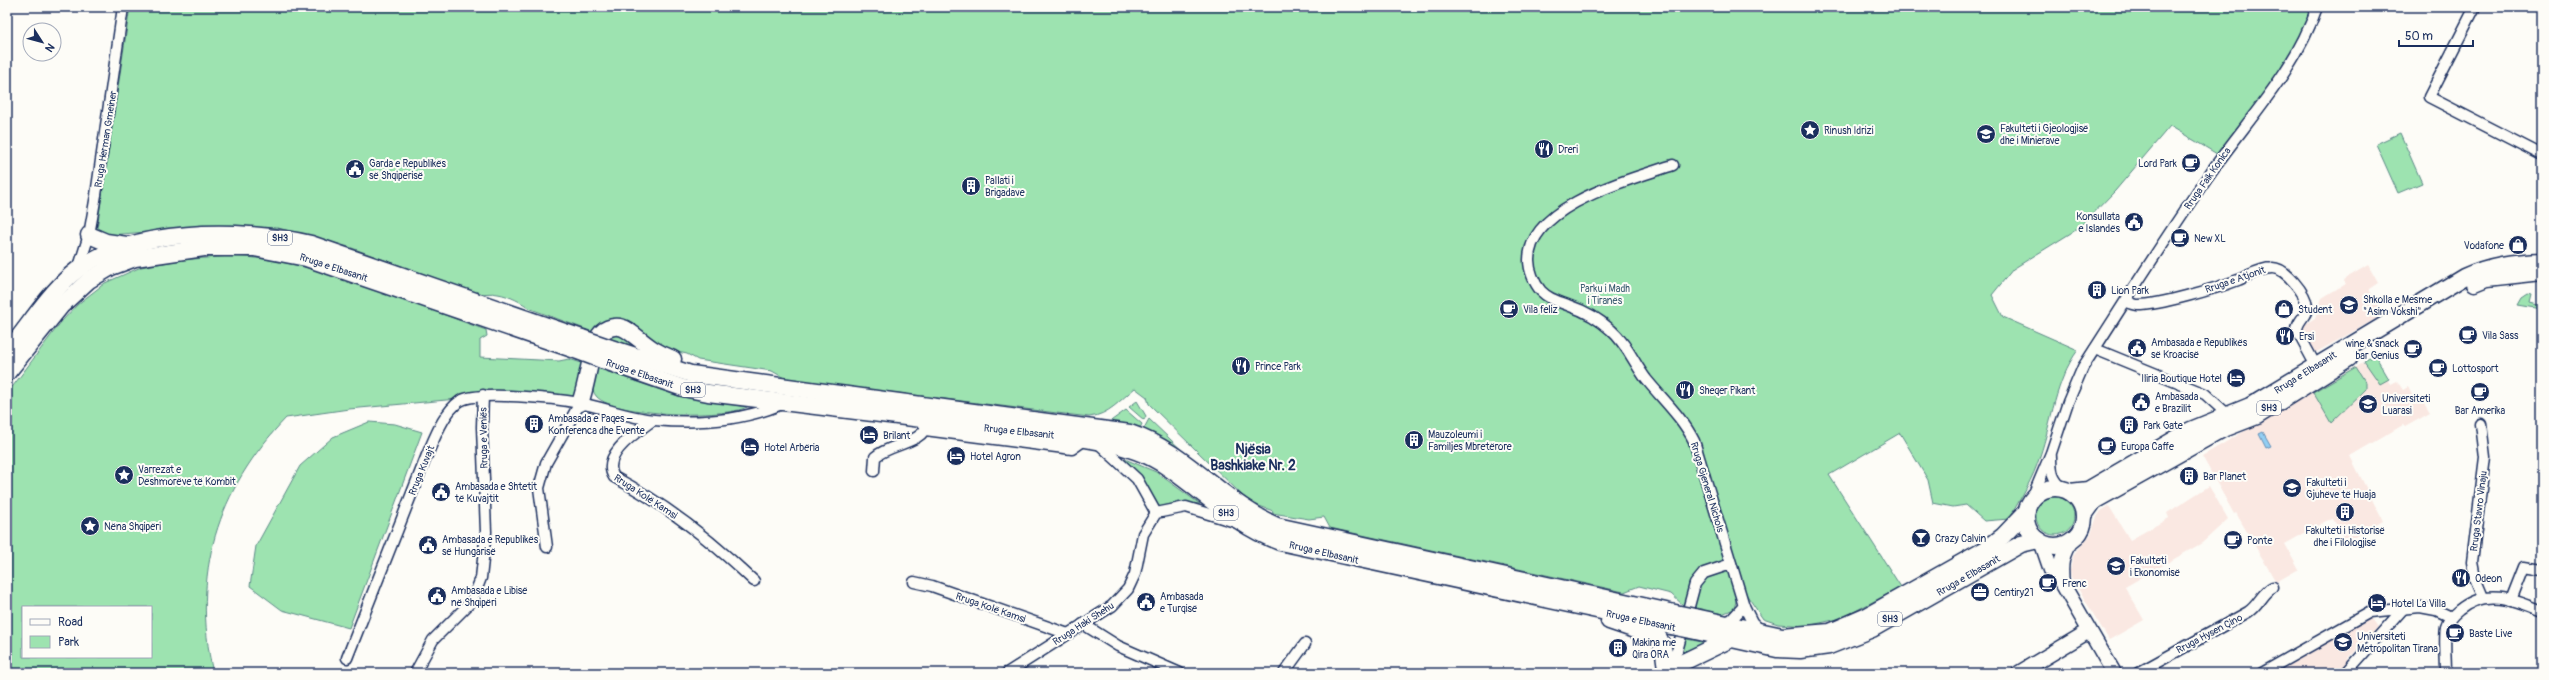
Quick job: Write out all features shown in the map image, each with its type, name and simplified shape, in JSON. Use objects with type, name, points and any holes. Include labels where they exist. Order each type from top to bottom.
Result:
[{"type":"main road","name":"Rruga e Elbasanit","points":[[7,352],[52,295],[78,270],[105,254],[148,241],[216,234],[246,234],[292,240],[605,354],[683,388],[726,396],[788,401],[926,426],[1091,440],[1138,452],[1162,463],[1240,523],[1262,536],[1301,548],[1586,609],[1673,619]]},
{"type":"main road","points":[[89,235],[106,242],[128,246]]},
{"type":"main road","name":"Rruga e Elbasanit","points":[[7,373],[61,306],[89,280],[111,267],[135,258],[204,248],[254,248],[306,258],[580,345]]},
{"type":"main road","name":"Rruga e Elbasanit","points":[[2067,491],[2088,490],[2191,430],[2227,414],[2250,406],[2464,277],[2482,268],[2502,264],[2542,261]]},
{"type":"main road","name":"Rruga e Elbasanit","points":[[2084,515],[2094,502],[2220,430],[2257,416],[2468,286],[2487,278],[2542,272]]},
{"type":"main road","points":[[580,403],[598,337],[614,327],[626,330],[650,349],[727,379]]},
{"type":"main road","name":"Rruga e Elbasanit","points":[[605,354],[676,370],[727,379],[1130,433],[1150,440],[1173,453],[1246,510],[1277,526],[1693,624],[1729,640],[1788,650],[1820,648],[1841,642],[1872,629],[2021,544],[2039,540]]},
{"type":"main road","name":"SH3","points":[[2028,508],[2037,494],[2044,490],[2067,491]]},
{"type":"main road","points":[[2067,491],[2080,502],[2084,515]]},
{"type":"main road","points":[[2028,508],[2027,524],[2039,540]]},
{"type":"main road","name":"Rruga e Elbasanit","points":[[1693,624],[1722,624],[1763,633],[1806,635],[1830,632],[1852,624],[1986,549],[2003,536],[2028,508]]},
{"type":"main road","name":"SH3","points":[[2039,540],[2054,545],[2072,539],[2081,529],[2084,515]]},
{"type":"main road","points":[[1586,609],[1607,621],[1659,638],[1663,647],[1664,671],[1729,640]]},
{"type":"street","name":"Rruga Herman Gmeiner","points":[[78,270],[89,235],[111,103],[123,7]]},
{"type":"street","name":"Rruga Faik Konica","points":[[2052,453],[2075,382],[2210,173],[2266,98],[2298,51],[2317,7]]},
{"type":"street","points":[[2475,7],[2429,97],[2539,151]]},
{"type":"street","name":"Rruga Gjeneral Nichols","points":[[1673,165],[1608,187],[1587,196],[1559,213],[1534,241],[1529,252],[1529,264],[1539,289],[1547,297],[1597,318],[1612,330],[1623,343],[1645,378],[1687,426],[1696,447],[1744,606],[1752,622],[1763,633]]},
{"type":"street","name":"Rruga e Atjonit","points":[[2126,301],[2132,304],[2144,304],[2221,286],[2267,268],[2276,268],[2290,278],[2306,304],[2306,311],[2297,325],[2297,331],[2316,366]]},
{"type":"street","points":[[2095,349],[2205,394],[2227,414]]},
{"type":"street","name":"Rruga Kuvajt","points":[[347,658],[434,440],[451,410],[460,401],[471,396],[483,395],[580,403],[653,420],[701,421],[738,418],[764,412],[788,401]]},
{"type":"street","name":"Rruga e Veniës","points":[[415,673],[433,640],[472,601],[481,578],[486,532],[482,427],[483,395]]},
{"type":"street","points":[[547,547],[539,488],[546,463],[580,403]]},
{"type":"street","name":"Rruga Kolë Kamsi","points":[[653,420],[636,432],[616,454],[610,462],[610,471],[614,477],[667,507],[706,537],[754,581]]},
{"type":"street","name":"Rruga Stavro Vinaju","points":[[2481,424],[2484,457],[2472,562],[2475,578],[2483,597]]},
{"type":"street","points":[[874,471],[875,457],[880,452],[896,444],[914,440],[926,426]]},
{"type":"street","points":[[1091,440],[1138,479],[1156,513],[1186,507],[1240,523]]},
{"type":"street","points":[[2052,453],[2051,473],[2058,485],[2067,491]]},
{"type":"street","points":[[2028,508],[2052,453]]},
{"type":"street","name":"Rruga Haki Shehu","points":[[1008,673],[1112,606],[1128,589],[1136,574],[1143,534],[1156,513]]},
{"type":"street","points":[[2062,583],[2061,560],[2065,548],[2072,539]]},
{"type":"street","points":[[2039,540],[2051,570],[2062,583],[2114,673]]},
{"type":"street","points":[[1664,671],[1678,651],[1695,584],[1704,573],[1731,564]]},
{"type":"street","points":[[2511,600],[2524,567],[2542,570]]},
{"type":"street","name":"Rruga Kolë Kamsi","points":[[914,582],[932,586],[1068,634]]},
{"type":"street","name":"Rruga Hysen Çino","points":[[2138,673],[2248,612],[2256,606],[2266,592],[2273,587]]},
{"type":"street","points":[[2446,673],[2446,627],[2451,617],[2469,602],[2483,597],[2511,600],[2542,611]]},
{"type":"street","points":[[1722,624],[1732,619],[1744,606]]},
{"type":"street","points":[[2262,673],[2364,614],[2403,609],[2426,608],[2451,617]]},
{"type":"street","points":[[2346,673],[2403,609]]},
{"type":"street","points":[[1083,624],[1118,646],[1180,673]]},
{"type":"street","points":[[2019,673],[2089,631]]},
{"type":"street","points":[[1284,673],[1305,644]]},
{"type":"shaded area","name":"Shkolla e Mesme \"Asim Vokshi\"","points":[[2368,265],[2378,283],[2369,289],[2383,315],[2313,354],[2301,327],[2315,318],[2322,298],[2345,284],[2343,280]]},
{"type":"shaded area","name":"Fakulteti i Gjuhëve të Huaja","points":[[2375,355],[2391,384],[2397,381],[2403,390],[2408,387],[2417,405],[2423,402],[2430,413],[2405,427],[2403,425],[2350,456],[2383,521],[2346,542],[2333,519],[2326,521],[2285,544],[2299,569],[2276,582],[2236,513],[2234,514],[2202,456]]},
{"type":"shaded area","name":"Fakulteti i Ekonomisë","points":[[2209,486],[2228,519],[2202,543],[2125,587],[2144,620],[2109,640],[2071,577],[2070,571],[2073,556],[2091,534],[2097,517],[2101,511],[2109,506],[2130,540],[2169,518],[2167,513]]},
{"type":"shaded area","name":"Universiteti Metropolitan Tirana","points":[[2370,616],[2378,627],[2349,658],[2365,673],[2269,673]]},
{"type":"green space","name":"Parku i Madh i Tiranës","points":[[130,7],[2317,7],[2311,25],[2222,157],[2170,126],[2115,191],[2079,228],[2013,269],[1992,295],[2003,317],[2078,350],[2070,362],[2059,388],[2034,473],[2009,519],[1984,521],[1966,505],[1953,507],[1933,503],[1928,480],[1900,433],[1829,475],[1901,587],[1842,618],[1807,626],[1778,624],[1763,619],[1746,594],[1737,597],[1734,609],[1722,614],[1684,606],[1671,594],[1639,586],[1624,592],[1330,528],[1324,517],[1309,519],[1272,513],[1273,511],[1254,504],[1244,497],[1149,404],[1147,397],[1135,388],[1108,410],[1096,416],[1089,417],[786,379],[772,371],[698,360],[687,354],[660,348],[641,332],[593,332],[531,309],[507,296],[495,293],[476,293],[349,247],[278,228],[218,226],[110,235],[97,228]]},
{"type":"green space","points":[[2400,133],[2422,183],[2398,193],[2376,144]]},
{"type":"green space","name":"Varrezat e Dëshmorëve të Kombit","points":[[231,256],[263,259],[295,265],[328,273],[393,295],[486,330],[487,336],[480,340],[480,357],[559,361],[569,359],[588,365],[578,393],[569,399],[457,399],[349,409],[286,418],[262,446],[242,474],[227,504],[215,535],[208,568],[205,602],[207,637],[213,673],[7,673],[7,394],[61,322],[78,304],[105,283],[141,267],[180,260]]},
{"type":"green space","points":[[2528,294],[2532,295],[2530,303],[2542,306],[2542,309],[2518,305],[2522,298]]},
{"type":"green space","points":[[614,330],[652,355],[604,338]]},
{"type":"green space","points":[[2375,355],[2389,379],[2380,384],[2364,361]]},
{"type":"green space","points":[[594,367],[678,396],[747,407],[735,411],[694,414],[646,412],[625,408],[608,403],[597,397],[592,387]]},
{"type":"green space","points":[[2356,367],[2366,383],[2366,389],[2331,423],[2313,392]]},
{"type":"green space","points":[[1137,401],[1146,416],[1144,420],[1129,407]]},
{"type":"green space","points":[[1126,410],[1142,424],[1139,430],[1108,423]]},
{"type":"green space","points":[[1149,419],[1191,459],[1142,432]]},
{"type":"green space","points":[[369,422],[395,424],[422,432],[349,628],[282,610],[250,586],[256,546],[300,466],[333,437]]},
{"type":"green space","points":[[1120,457],[1156,472],[1200,504],[1179,502],[1159,507],[1138,472]]},
{"type":"green space","points":[[2051,497],[2059,497],[2069,502],[2073,509],[2073,523],[2069,530],[2059,535],[2051,535],[2041,530],[2039,527],[2036,520],[2036,512],[2041,502],[2044,500]]},
{"type":"green space","points":[[1686,639],[1708,643],[1675,661],[1683,650]]},
{"type":"water","points":[[2263,432],[2271,446],[2266,448],[2259,434]]},
{"type":"place","name":"Rinush Idrizi","points":[[1810,130]]},
{"type":"place","name":"Fakulteti i Gjeologjisë dhe i Minierave","points":[[1986,134]]},
{"type":"place","name":"Dreri","points":[[1544,149]]},
{"type":"place","name":"Lord Park","points":[[2191,163]]},
{"type":"place","name":"Garda e Republikës së Shqipërisë","points":[[355,169]]},
{"type":"place","name":"Pallati i Brigadave","points":[[971,186]]},
{"type":"place","name":"Konsullata e Islandës","points":[[2134,222]]},
{"type":"place","name":"New XL","points":[[2180,238]]},
{"type":"place","name":"Vodafone","points":[[2518,245]]},
{"type":"place","name":"Lion Park","points":[[2097,290]]},
{"type":"place","name":"Shkolla e Mesme \"Asim Vokshi\"","points":[[2349,305]]},
{"type":"place","name":"Vila feliz","points":[[1509,309]]},
{"type":"place","name":"Student","points":[[2284,309]]},
{"type":"place","name":"Vila Sass","points":[[2468,335]]},
{"type":"place","name":"Ersi","points":[[2285,336]]},
{"type":"place","name":"Ambasada e Republikës së Kroacisë","points":[[2137,348]]},
{"type":"place","name":"wine & snack bar Genius","points":[[2413,349]]},
{"type":"place","name":"Prince Park","points":[[1241,366]]},
{"type":"place","name":"Lottosport","points":[[2438,368]]},
{"type":"place","name":"Iliria Boutique Hotel","points":[[2236,378]]},
{"type":"place","name":"Sheqer Pikant","points":[[1685,390]]},
{"type":"place","name":"Bar Amerika","points":[[2480,392]]},
{"type":"place","name":"Ambasada e Brazilit","points":[[2141,402]]},
{"type":"place","name":"Universiteti Luarasi","points":[[2368,404]]},
{"type":"place","name":"Ambasada e Paqes – Konferenca dhe Evente","points":[[534,424]]},
{"type":"place","name":"Park Gate","points":[[2129,425]]},
{"type":"place","name":"Brilant","points":[[869,435]]},
{"type":"place","name":"Mauzoleumi i Familjes Mbretërore","points":[[1414,440]]},
{"type":"place","name":"Europa Caffe","points":[[2107,446]]},
{"type":"place","name":"Hotel Arbëria","points":[[750,447]]},
{"type":"place","name":"Hotel Agron","points":[[956,456]]},
{"type":"place","name":"Varrezat e Dëshmorëve të Kombit","points":[[124,475]]},
{"type":"place","name":"Bar Planet","points":[[2189,476]]},
{"type":"place","name":"Fakulteti i Gjuhëve të Huaja","points":[[2292,488]]},
{"type":"place","name":"Ambasada e Shtetit të Kuvajtit","points":[[441,492]]},
{"type":"place","name":"Fakulteti i Historisë dhe i Filologjisë","points":[[2345,512]]},
{"type":"place","name":"Nëna Shqipëri","points":[[90,526]]},
{"type":"place","name":"Crazy Calvin","points":[[1921,538]]},
{"type":"place","name":"Ponte","points":[[2233,540]]},
{"type":"place","name":"Ambasada e Republikës së Hungarisë","points":[[428,545]]},
{"type":"place","name":"Fakulteti i Ekonomisë","points":[[2116,566]]},
{"type":"place","name":"Odeon","points":[[2461,578]]},
{"type":"place","name":"Frenc","points":[[2048,583]]},
{"type":"place","name":"Centiry21","points":[[1980,592]]},
{"type":"place","name":"Ambasada e Libisë në Shqipëri","points":[[437,596]]},
{"type":"place","name":"Ambasada e Turqisë","points":[[1146,602]]},
{"type":"place","name":"Hotel La Villa","points":[[2377,603]]},
{"type":"place","name":"Baste Live","points":[[2455,633]]},
{"type":"place","name":"Universiteti Metropolitan Tirana","points":[[2343,642]]},
{"type":"place","name":"Makina me Qira ORA","points":[[1618,648]]},
{"type":"district","name":"Njësia Bashkiake Nr. 2","points":[[1253,458]]}]
